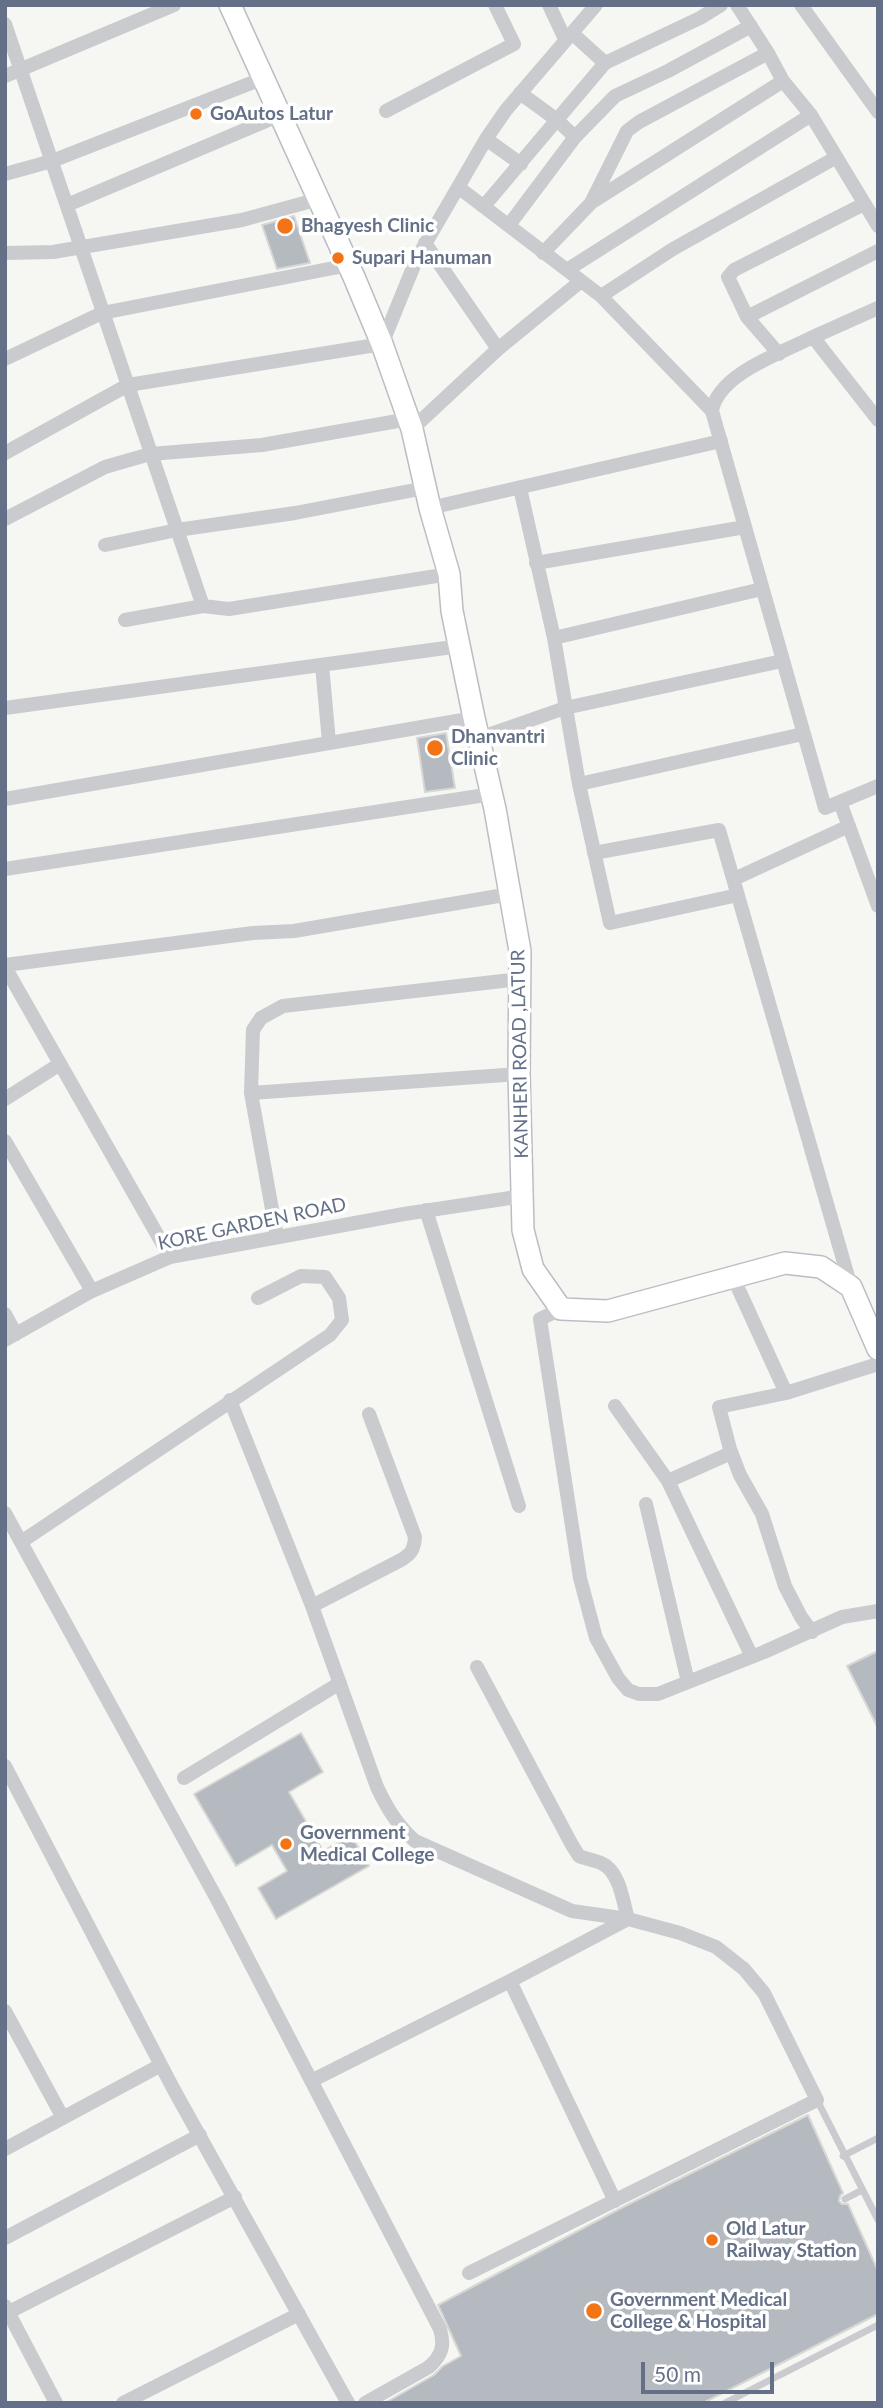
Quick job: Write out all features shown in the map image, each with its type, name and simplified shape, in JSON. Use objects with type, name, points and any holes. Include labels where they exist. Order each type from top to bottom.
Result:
[{"type":"street","points":[[5,76],[174,5]]},
{"type":"street","name":"KANHERI ROAD ,LATUR","points":[[230,5],[349,265],[411,424],[449,574],[453,611],[492,794],[520,951],[519,1074],[523,1230],[533,1269],[561,1309]]},
{"type":"street","points":[[386,111],[514,44],[495,5]]},
{"type":"street","points":[[549,5],[569,36],[605,63]]},
{"type":"street","points":[[5,453],[128,385],[382,344],[417,258],[486,139],[520,93],[596,5]]},
{"type":"street","points":[[484,206],[605,63],[700,18],[721,5]]},
{"type":"street","points":[[737,5],[783,81],[811,115],[878,226]]},
{"type":"street","points":[[801,5],[878,112]]},
{"type":"street","points":[[5,24],[203,606]]},
{"type":"street","points":[[509,225],[575,137],[615,96],[751,26]]},
{"type":"street","points":[[592,202],[626,131],[768,53]]},
{"type":"street","points":[[5,174],[52,161],[264,78]]},
{"type":"street","points":[[543,253],[592,202],[783,81]]},
{"type":"street","points":[[520,93],[575,137]]},
{"type":"street","points":[[67,205],[280,115]]},
{"type":"street","points":[[567,270],[811,115]]},
{"type":"street","points":[[486,139],[521,164]]},
{"type":"street","points":[[601,296],[673,249],[835,158]]},
{"type":"street","points":[[458,187],[601,296],[712,411]]},
{"type":"street","points":[[5,253],[53,252],[242,220],[319,199]]},
{"type":"street","points":[[779,354],[747,317],[728,277],[864,204]]},
{"type":"street","points":[[425,243],[498,349]]},
{"type":"street","points":[[747,317],[878,251]]},
{"type":"street","points":[[5,359],[102,313],[349,265]]},
{"type":"street","points":[[5,519],[105,467],[150,454],[262,445],[411,424],[581,281]]},
{"type":"street","points":[[878,308],[731,378],[714,398],[712,411],[825,808],[878,786]]},
{"type":"street","points":[[813,337],[878,421]]},
{"type":"street","points":[[105,545],[177,530],[295,513],[520,488],[721,441]]},
{"type":"street","points":[[520,488],[554,638],[579,784],[610,923],[738,895]]},
{"type":"street","points":[[536,563],[745,527]]},
{"type":"street","points":[[125,621],[203,606],[229,608],[449,574]]},
{"type":"street","points":[[554,638],[762,589]]},
{"type":"street","points":[[5,708],[460,646]]},
{"type":"street","points":[[5,799],[328,742],[476,728],[782,661]]},
{"type":"street","points":[[322,665],[328,742]]},
{"type":"street","points":[[579,784],[803,734]]},
{"type":"street","points":[[5,869],[492,794]]},
{"type":"street","points":[[840,802],[878,906]]},
{"type":"street","points":[[734,879],[849,826]]},
{"type":"street","points":[[594,853],[719,830],[852,1287],[873,1321],[878,1349]]},
{"type":"street","points":[[170,1257],[5,966],[253,933],[294,931],[510,894]]},
{"type":"street","points":[[276,1237],[251,1093],[253,1030],[261,1018],[283,1006],[520,979]]},
{"type":"street","points":[[5,1099],[60,1064]]},
{"type":"street","points":[[251,1093],[519,1074]]},
{"type":"street","points":[[5,1141],[92,1292]]},
{"type":"street","name":"KORE GARDEN ROAD","points":[[11,1337],[92,1292],[170,1257],[426,1210],[523,1196]]},
{"type":"street","points":[[426,1210],[519,1506]]},
{"type":"street","points":[[852,1287],[821,1267],[785,1263],[608,1311],[561,1309],[540,1319],[580,1578],[596,1637],[618,1678],[628,1690],[639,1694],[658,1694],[812,1632],[842,1617],[878,1611]]},
{"type":"street","points":[[21,1542],[330,1335],[342,1320],[340,1297],[325,1277],[300,1276],[258,1298]]},
{"type":"street","points":[[733,1277],[786,1393]]},
{"type":"street","points":[[5,1314],[11,1337]]},
{"type":"street","points":[[812,1632],[785,1586],[762,1514],[732,1453],[719,1407],[786,1393],[878,1364]]},
{"type":"street","points":[[230,1400],[312,1606],[387,1808],[400,1828],[415,1841],[572,1911],[628,1919],[680,1933],[716,1947],[744,1969],[764,1993],[817,2099],[617,2205],[469,2273]]},
{"type":"street","points":[[615,1406],[668,1481],[752,1657]]},
{"type":"street","points":[[312,1606],[401,1560],[411,1554],[414,1547],[415,1537],[369,1414]]},
{"type":"street","points":[[668,1481],[732,1453]]},
{"type":"street","points":[[646,1504],[688,1682]]},
{"type":"street","points":[[5,1513],[218,1901],[313,2080],[444,2340],[443,2351],[429,2367],[365,2403]]},
{"type":"street","points":[[477,1667],[572,1845],[579,1856],[609,1868],[616,1880],[628,1919]]},
{"type":"street","points":[[184,1778],[340,1684]]},
{"type":"street","points":[[5,1766],[11,1792],[348,2403]]},
{"type":"street","points":[[313,2080],[628,1919]]},
{"type":"street","points":[[510,1981],[617,2205]]},
{"type":"street","points":[[5,2011],[64,2118]]},
{"type":"street","points":[[5,2149],[161,2065]]},
{"type":"street","points":[[5,2238],[200,2135]]},
{"type":"street","points":[[56,2403],[6,2311],[235,2197]]},
{"type":"street","points":[[123,2403],[299,2314]]},
{"type":"lane","points":[[817,2099],[878,2220]]},
{"type":"lane","points":[[844,2156],[878,2138]]},
{"type":"lane","points":[[845,2199],[862,2190]]},
{"type":"lane","points":[[725,2403],[878,2325]]},
{"type":"lane","points":[[831,2338],[835,2348]]},
{"type":"building","points":[[294,216],[310,263],[277,269],[262,225]]},
{"type":"building","points":[[446,733],[455,788],[425,792],[417,738]]},
{"type":"building","points":[[878,1651],[878,1728],[847,1666]]},
{"type":"building","points":[[301,1733],[323,1772],[289,1792],[323,1851],[351,1835],[369,1866],[276,1919],[258,1888],[287,1871],[272,1845],[236,1866],[194,1794]]},
{"type":"building","name":"Old Latur Railway Station","points":[[808,2115],[843,2193],[839,2201],[848,2204],[878,2271],[878,2314],[703,2403],[385,2403],[461,2356],[438,2305],[625,2206]]},
{"type":"place","name":"GoAutos Latur","points":[[196,114]]},
{"type":"place","name":"Bhagyesh Clinic","points":[[285,226]]},
{"type":"place","name":"Supari Hanuman","points":[[338,258]]},
{"type":"place","name":"Dhanvantri Clinic","points":[[435,748]]},
{"type":"place","name":"Government Medical College","points":[[286,1844]]},
{"type":"place","name":"Old Latur Railway Station","points":[[712,2240]]},
{"type":"place","name":"Government Medical College & Hospital","points":[[594,2311]]}]
